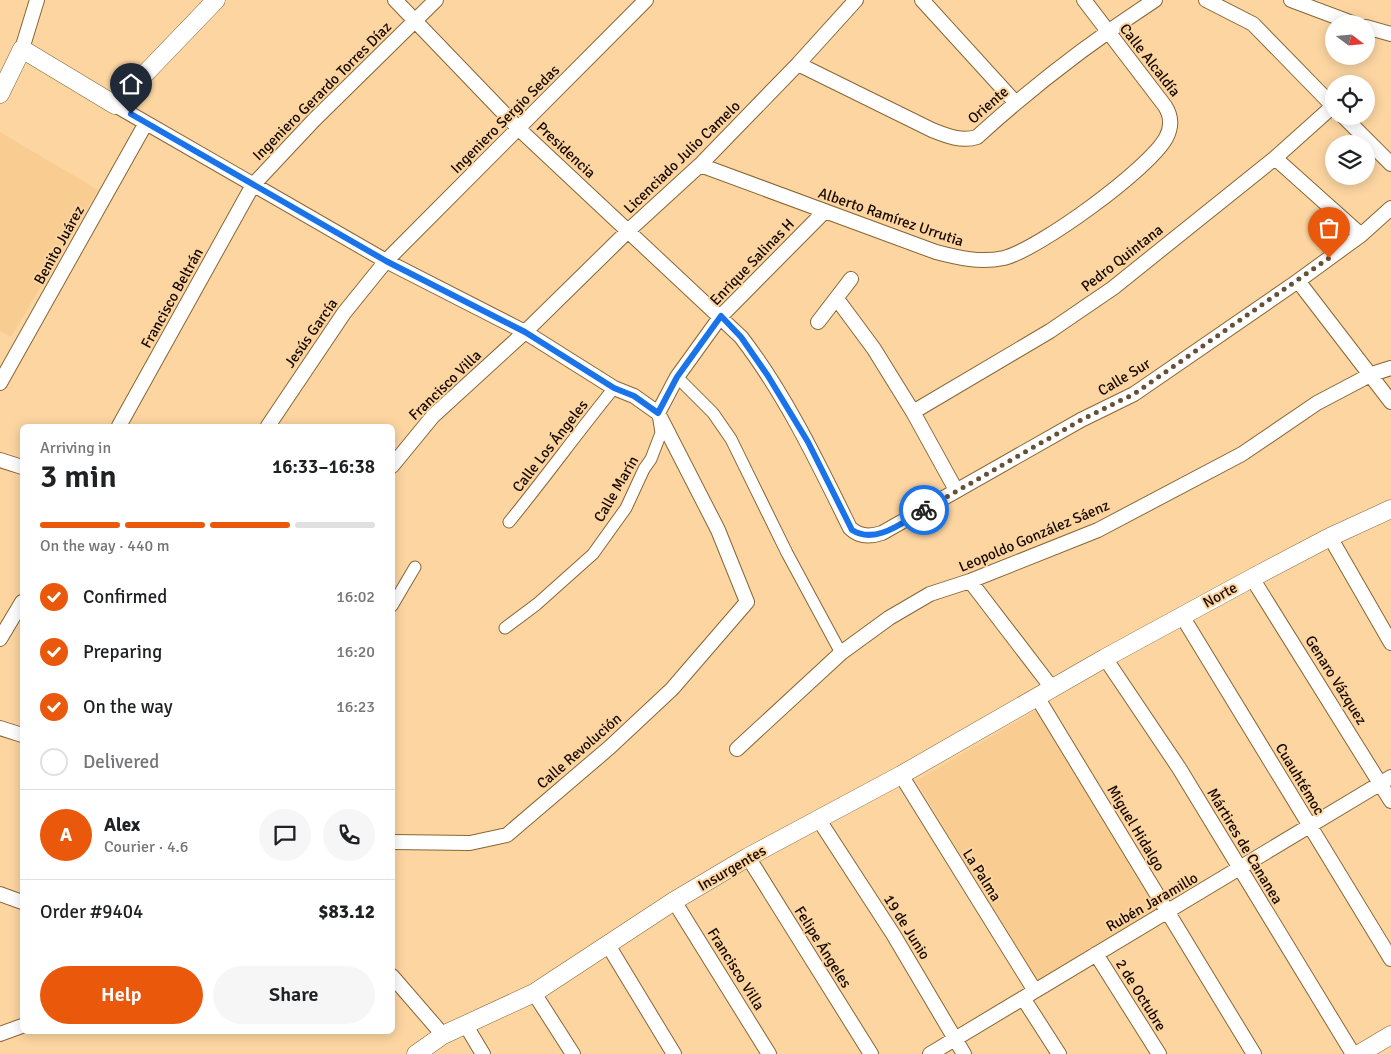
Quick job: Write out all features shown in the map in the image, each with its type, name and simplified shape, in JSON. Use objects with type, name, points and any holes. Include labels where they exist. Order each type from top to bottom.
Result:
[{"type":"street","points":[[0,94],[22,49],[37,0]]},
{"type":"street","points":[[115,105],[216,0]]},
{"type":"street","name":"Presidencia","points":[[395,0],[519,129],[721,316],[741,337],[768,376],[808,442],[850,528],[855,532]]},
{"type":"street","name":"Ingeniero Gerardo Torres Díaz","points":[[253,185],[314,120],[436,0]]},
{"type":"street","name":"Ingeniero Sergio Sedas","points":[[386,261],[646,0]]},
{"type":"street","name":"Licenciado Julio Camelo","points":[[525,332],[629,230],[700,165],[798,64],[856,0]]},
{"type":"street","points":[[922,0],[1015,102]]},
{"type":"street","name":"Calle Alcaldía","points":[[1084,0],[1161,100],[1170,117]]},
{"type":"street","name":"Oriente","points":[[798,64],[932,130],[963,139],[977,137],[1015,102],[1107,32],[1155,0]]},
{"type":"street","points":[[1206,0],[1253,24],[1325,98]]},
{"type":"street","points":[[1292,0],[1332,15]]},
{"type":"street","points":[[1375,30],[1391,34]]},
{"type":"street","points":[[22,49],[115,105],[386,261],[525,332],[614,388],[634,396],[658,413]]},
{"type":"street","name":"Pedro Quintana","points":[[913,412],[1050,331],[1088,306],[1275,158],[1325,113]]},
{"type":"street","name":"Alberto Ramírez Urrutia","points":[[700,165],[824,212],[950,255],[984,260],[1005,257],[1025,248],[1070,221],[1129,178],[1162,144],[1169,130],[1170,117]]},
{"type":"street","name":"Benito Juárez","points":[[0,383],[146,123]]},
{"type":"street","points":[[1352,125],[1391,164]]},
{"type":"street","points":[[1275,158],[1361,235]]},
{"type":"street","name":"Francisco Beltrán","points":[[120,424],[253,185]]},
{"type":"street","name":"Calle Sur","points":[[855,532],[867,536],[882,533],[1081,420],[1134,394],[1298,281],[1361,235],[1391,208]]},
{"type":"street","name":"Enrique Salinas H","points":[[658,413],[677,377],[721,316],[824,212]]},
{"type":"street","name":"Jesús García","points":[[269,424],[344,314],[386,261]]},
{"type":"street","points":[[818,322],[851,279]]},
{"type":"street","points":[[1298,281],[1372,374],[1391,402]]},
{"type":"street","points":[[836,299],[874,349],[913,412],[956,490]]},
{"type":"street","name":"Francisco Villa","points":[[395,462],[433,416],[525,332]]},
{"type":"street","name":"Leopoldo González Sáenz","points":[[737,749],[841,653],[889,618],[930,594],[970,581],[1098,530],[1211,472],[1242,454],[1317,403],[1372,374],[1391,368]]},
{"type":"street","points":[[677,377],[713,413],[731,439],[841,653]]},
{"type":"street","name":"Calle Los Ángeles","points":[[509,522],[549,472],[572,439],[614,388]]},
{"type":"street","name":"Calle Revolución","points":[[395,842],[470,843],[507,835],[610,747],[672,689],[747,602],[718,530],[658,413]]},
{"type":"street","name":"Calle Marín","points":[[505,628],[537,604],[593,554],[626,508],[659,442],[661,433],[658,413]]},
{"type":"street","points":[[0,460],[20,466]]},
{"type":"street","name":"Norte","points":[[1052,688],[1252,578],[1330,537],[1391,509]]},
{"type":"street","points":[[1330,537],[1391,643]]},
{"type":"street","points":[[395,601],[415,567]]},
{"type":"street","name":"Genaro Vázquez","points":[[1252,578],[1386,780],[1391,801]]},
{"type":"street","points":[[970,581],[1052,688]]},
{"type":"street","points":[[0,640],[20,605]]},
{"type":"street","name":"Cuauhtémoc","points":[[1182,616],[1391,960]]},
{"type":"street","name":"Mártires de Cananea","points":[[1105,658],[1179,768],[1353,1054]]},
{"type":"street","name":"Insurgentes","points":[[416,1054],[443,1035],[534,992],[674,901],[748,856],[901,775],[1052,688]]},
{"type":"street","name":"Miguel Hidalgo","points":[[1037,697],[1254,1054]]},
{"type":"street","points":[[0,728],[20,734]]},
{"type":"street","name":"La Palma","points":[[901,775],[1029,994],[1059,1054]]},
{"type":"street","name":"Rubén Jaramillo","points":[[930,1054],[1386,780]]},
{"type":"street","name":"19 de Junio","points":[[819,820],[893,934],[964,1054]]},
{"type":"street","name":"Felipe Ángeles","points":[[748,856],[871,1054]]},
{"type":"street","points":[[0,894],[20,901]]},
{"type":"street","name":"Francisco Villa","points":[[674,901],[769,1054]]},
{"type":"street","points":[[608,945],[674,1054]]},
{"type":"street","name":"2 de Octubre","points":[[1096,954],[1159,1054]]},
{"type":"street","points":[[395,979],[443,1035]]},
{"type":"street","points":[[534,992],[573,1054]]},
{"type":"street","points":[[465,1024],[483,1054]]},
{"type":"street","points":[[0,1034],[20,1027]]},
{"type":"street","points":[[1359,1054],[1391,1036]]},
{"type":"shaded area","points":[[0,132],[98,190],[11,337],[0,331]]},
{"type":"shaded area","points":[[1038,709],[1159,911],[1038,983],[916,781]]},
{"type":"way so far","points":[[924,510],[1081,420],[1134,394],[1329,258]]},
{"type":"route","points":[[131,114],[386,261],[525,332],[614,388],[634,396],[658,413],[677,377],[721,316],[741,337],[768,376],[808,442],[852,530],[862,535],[876,535],[924,510]]}]
